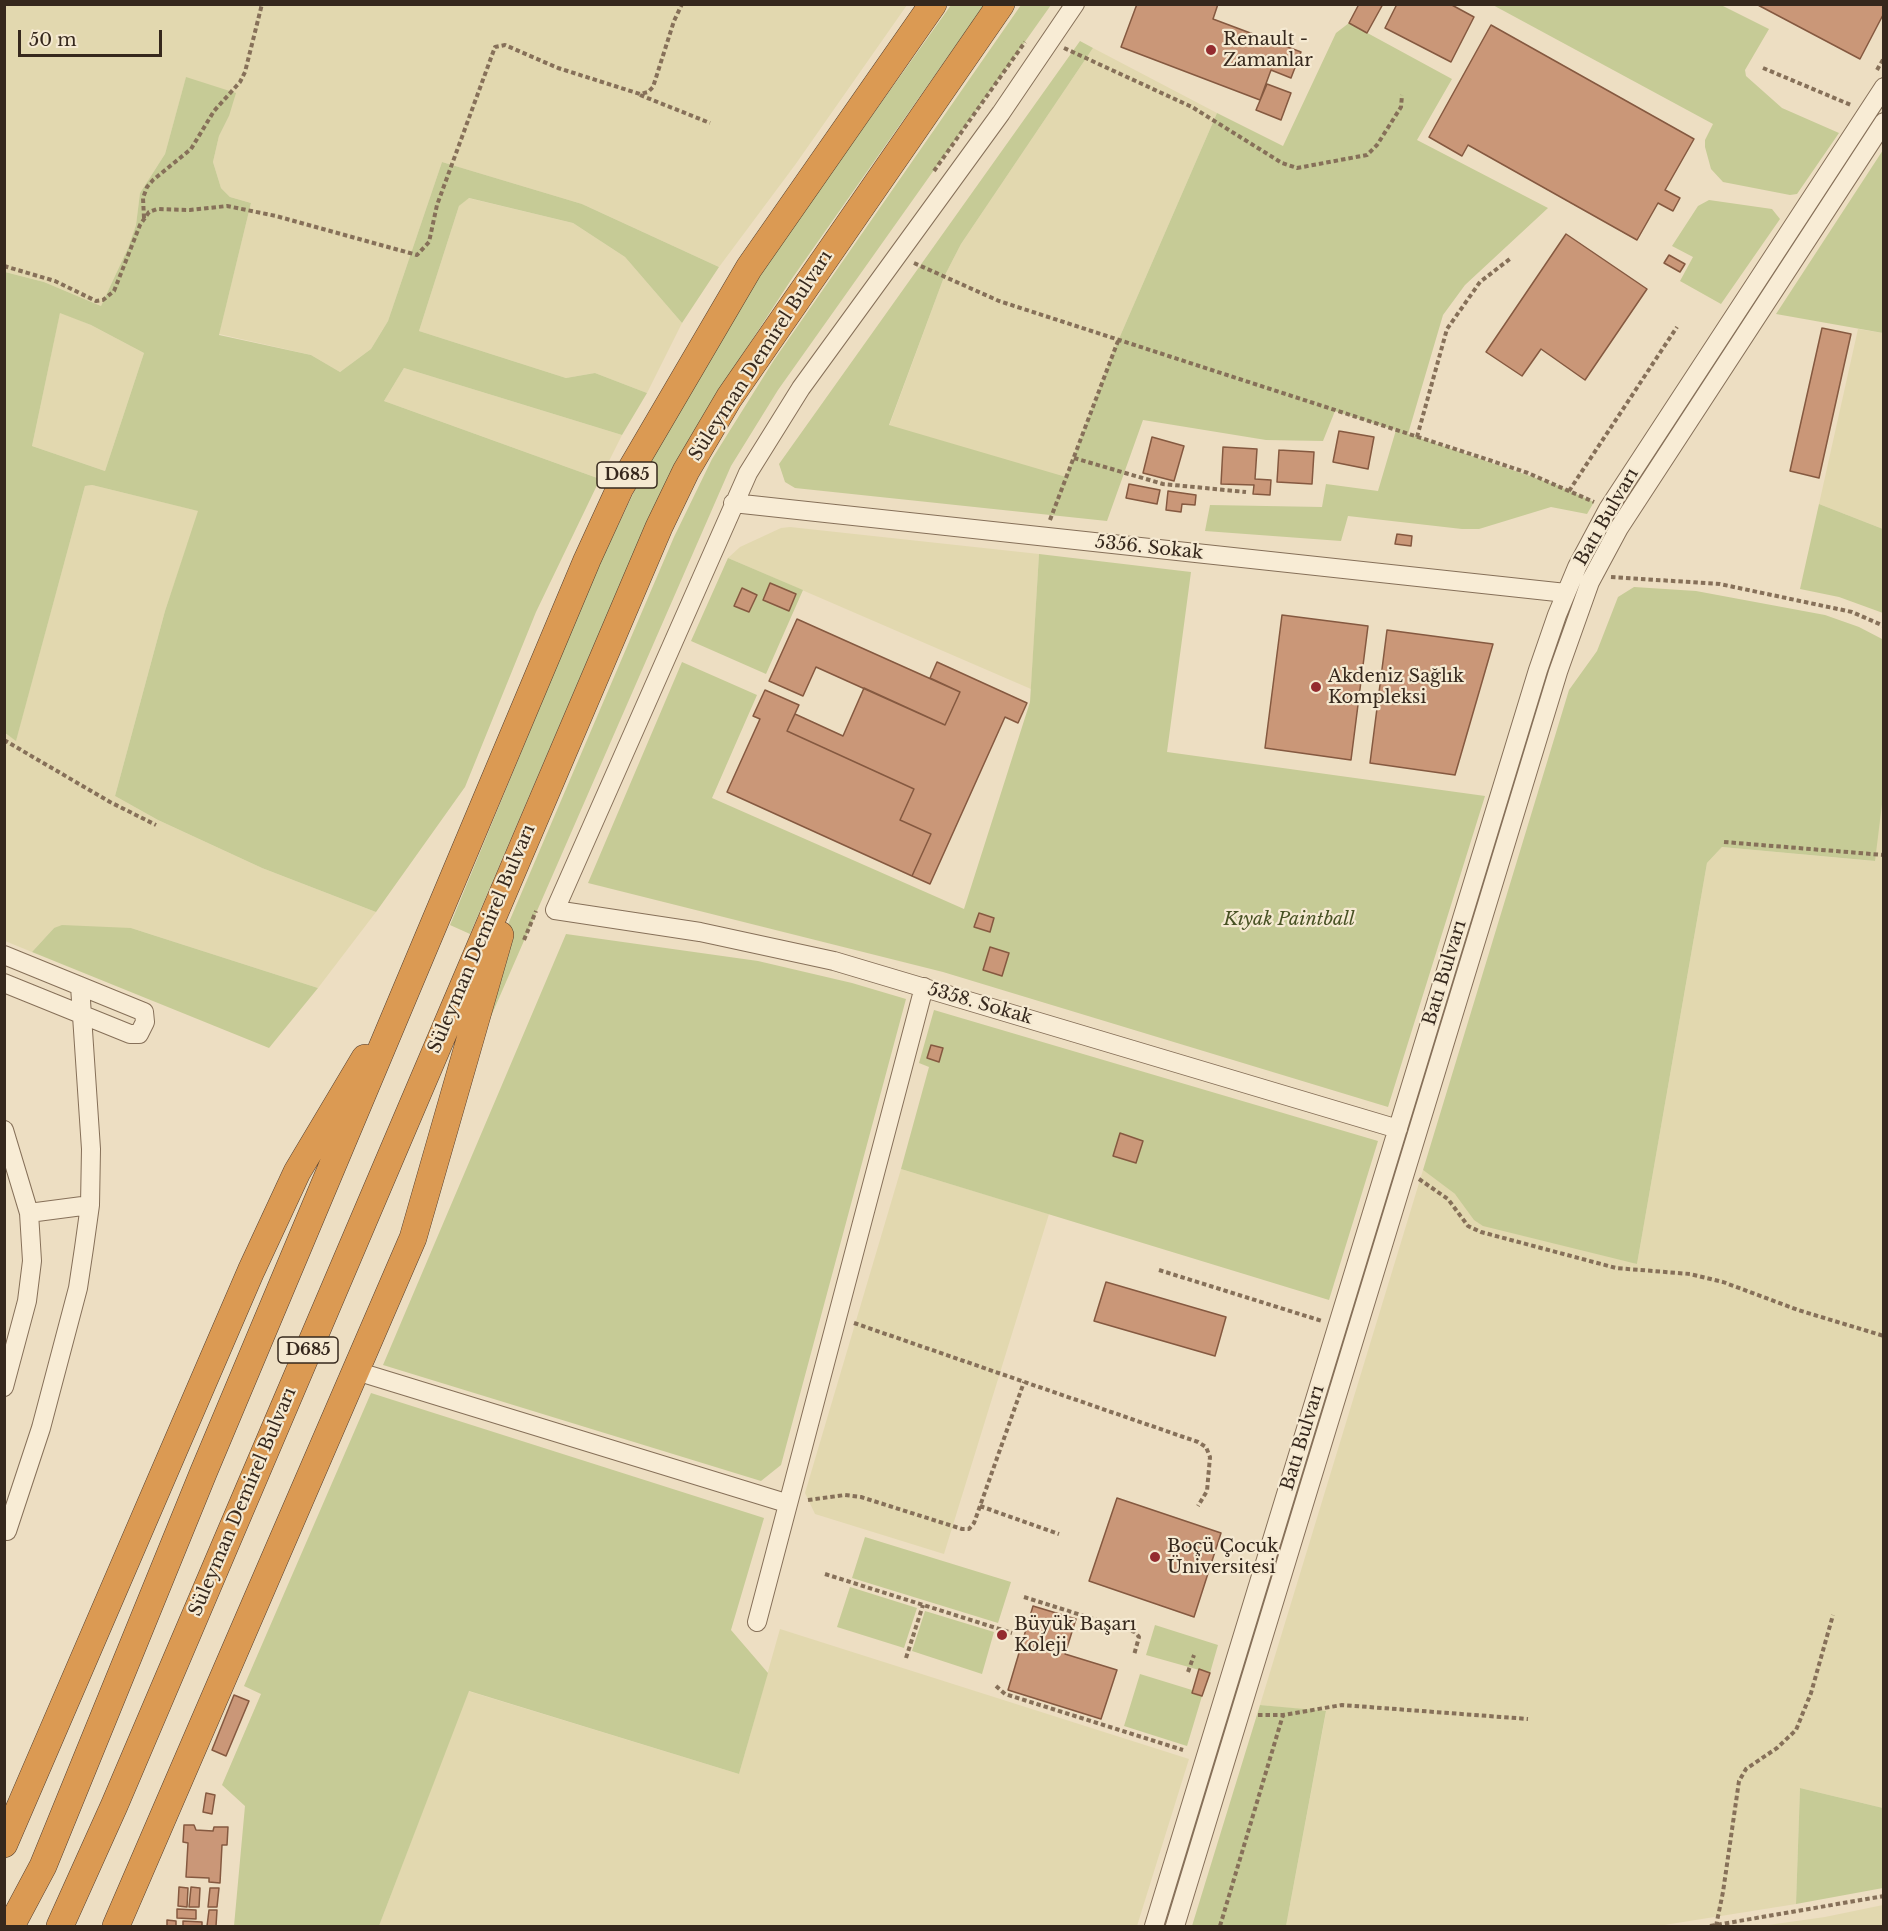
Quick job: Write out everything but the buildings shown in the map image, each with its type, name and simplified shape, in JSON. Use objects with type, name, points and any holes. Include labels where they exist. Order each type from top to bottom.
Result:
[{"type":"highway","name":"D685","points":[[11,1926],[43,1866],[204,1471],[587,560],[621,488],[748,268],[933,4]]},
{"type":"highway","name":"Süleyman Demirel Bulvarı","points":[[60,1926],[659,527],[713,423],[786,313],[1001,4]]},
{"type":"highway","points":[[121,1922],[413,1238],[532,821]]},
{"type":"highway","points":[[4,1844],[255,1261],[297,1172],[407,991]]},
{"type":"street","points":[[733,503],[784,414],[1075,4]]},
{"type":"street","name":"Batı Bulvarı","points":[[1174,1926],[1249,1714],[1416,1173],[1555,684],[1593,576],[1619,528],[1876,117],[1884,87]]},
{"type":"street","name":"Batı Bulvarı","points":[[1154,1926],[1538,669],[1566,593],[1588,544],[1608,509],[1876,117]]},
{"type":"street","name":"5356. Sokak","points":[[733,503],[1566,593]]},
{"type":"street","name":"5358. Sokak","points":[[733,503],[555,910],[700,932],[768,945],[924,987],[1398,1129]]},
{"type":"street","points":[[4,955],[138,1010],[146,1017],[142,1029],[134,1035],[4,983]]},
{"type":"street","points":[[4,1530],[7,1531],[24,1482],[60,1361],[78,1288],[90,1206],[91,1149],[80,986]]},
{"type":"street","points":[[757,1622],[786,1503],[924,987]]},
{"type":"street","points":[[4,1130],[29,1213],[32,1237],[31,1279],[4,1387]]},
{"type":"street","points":[[29,1213],[90,1206]]},
{"type":"street","points":[[356,1371],[786,1503]]},
{"type":"path","points":[[4,266],[55,281],[96,301],[103,300],[114,291],[144,218],[143,198],[153,180],[191,149],[214,111],[240,82],[245,72],[262,4]]},
{"type":"path","points":[[640,94],[653,87],[671,29],[682,4]]},
{"type":"path","points":[[1050,41],[1167,94],[1282,163],[1297,168],[1367,155],[1377,145],[1401,107],[1402,95]]},
{"type":"path","points":[[144,218],[157,209],[242,207],[417,255],[429,242],[437,205],[495,47],[505,45],[558,68],[640,94],[710,123]]},
{"type":"path","points":[[1763,68],[1876,117]]},
{"type":"path","points":[[898,255],[999,301],[1528,474],[1608,509]]},
{"type":"path","points":[[1417,437],[1447,329],[1480,282],[1511,258]]},
{"type":"path","points":[[1569,491],[1677,327]]},
{"type":"path","points":[[1044,536],[1118,341]]},
{"type":"path","points":[[1074,458],[1163,484],[1246,492]]},
{"type":"path","points":[[1612,567],[1607,577],[1720,584],[1852,612],[1884,626]]},
{"type":"path","points":[[4,740],[110,802],[156,825]]},
{"type":"path","points":[[1724,842],[1884,855]]},
{"type":"path","points":[[1416,1173],[1416,1191]]},
{"type":"path","points":[[1416,1173],[1448,1199],[1468,1226],[1481,1232],[1616,1268],[1690,1274],[1723,1282],[1809,1313],[1884,1336]]},
{"type":"path","points":[[1159,1270],[1337,1326]]},
{"type":"path","points":[[836,1317],[1198,1442],[1206,1447],[1210,1457],[1207,1491],[1198,1506]]},
{"type":"path","points":[[786,1503],[834,1496],[861,1497],[962,1529],[969,1529],[974,1523],[1024,1382]]},
{"type":"path","points":[[980,1506],[1059,1534]]},
{"type":"path","points":[[825,1574],[1012,1634]]},
{"type":"path","points":[[1024,1597],[1135,1632],[1139,1637],[1134,1655]]},
{"type":"path","points":[[906,1658],[923,1605]]},
{"type":"path","points":[[1716,1926],[1723,1892],[1738,1781],[1746,1769],[1777,1748],[1796,1730],[1811,1693],[1833,1615]]},
{"type":"path","points":[[1188,1672],[1194,1655]]},
{"type":"path","points":[[996,1686],[1005,1694],[1183,1750]]},
{"type":"path","points":[[1249,1714],[1260,1704]]},
{"type":"path","points":[[1249,1714],[1283,1715],[1342,1705],[1528,1719]]},
{"type":"path","points":[[1249,1714],[1254,1726]]},
{"type":"path","points":[[1220,1926],[1283,1715]]},
{"type":"path","points":[[1710,1926],[1884,1896]]},
{"type":"shaded area","points":[[4,5],[907,5],[795,165],[719,267],[582,204],[442,162],[388,321],[371,349],[340,372],[311,355],[219,334],[251,203],[230,197],[221,188],[213,162],[219,136],[229,116],[186,78],[165,154],[140,193],[136,225],[101,306],[44,282],[5,272]]},
{"type":"shaded area","points":[[1093,48],[1217,113],[1118,341],[1066,478],[889,426],[944,277],[961,244]]},
{"type":"shaded area","points":[[468,198],[573,223],[625,257],[682,323],[647,393],[595,373],[566,378],[419,331],[459,206]]},
{"type":"shaded area","points":[[60,312],[91,325],[144,353],[105,471],[32,446]]},
{"type":"shaded area","points":[[1858,329],[1883,333],[1883,529],[1819,504]]},
{"type":"shaded area","points":[[404,368],[622,435],[600,479],[384,401]]},
{"type":"shaded area","points":[[92,485],[199,511],[165,611],[115,796],[158,820],[262,868],[376,912],[318,988],[131,928],[54,928],[32,952],[5,941],[4,733],[16,740],[85,486]]},
{"type":"shaded area","points":[[790,527],[1039,554],[1031,689],[728,558],[740,547],[781,528]]},
{"type":"shaded area","points":[[1883,788],[1883,1808],[1800,1788],[1796,1904],[1658,1926],[1286,1926],[1326,1712],[1260,1705],[1423,1170],[1455,1194],[1637,1264],[1707,863],[1722,847],[1874,861]]},
{"type":"shaded area","points":[[901,1169],[1049,1214],[944,1554],[815,1514],[805,1493]]},
{"type":"shaded area","points":[[780,1629],[1189,1759],[1137,1926],[379,1926],[468,1691],[739,1774]]},
{"type":"shaded area","points":[[1883,1905],[1883,1926],[1761,1926],[1825,1917]]},
{"type":"green space","points":[[1491,4],[1721,5],[1769,29],[1745,70],[1746,76],[1782,108],[1839,133],[1797,194],[1790,195],[1723,182],[1711,169],[1705,147],[1705,140],[1713,124]]},
{"type":"green space","points":[[951,5],[984,5],[791,280],[724,383],[646,524],[470,934],[450,925],[594,576],[642,475],[764,267]]},
{"type":"green space","points":[[1021,5],[1051,5],[778,390],[731,466],[448,1115],[491,964],[674,537],[712,459],[774,360]]},
{"type":"green space","points":[[1349,23],[1452,79],[1417,140],[1548,208],[1465,285],[1443,315],[1408,434],[1556,485],[1594,502],[1587,514],[1551,507],[1479,529],[1348,516],[1341,541],[1205,531],[1210,505],[1322,507],[1326,484],[1378,491],[1396,430],[1335,411],[1323,441],[1266,440],[1143,420],[1107,521],[795,488],[785,482],[779,464],[1080,41],[1093,48],[961,244],[944,277],[889,425],[1066,477],[1118,341],[1217,113],[1283,146],[1336,33]]},
{"type":"green space","points":[[186,77],[236,93],[229,116],[219,136],[213,162],[221,188],[230,197],[251,203],[219,335],[311,355],[340,372],[371,349],[388,321],[442,162],[582,204],[719,267],[682,323],[625,257],[573,223],[469,198],[459,206],[419,331],[566,378],[595,373],[647,393],[622,435],[404,368],[384,401],[600,479],[536,612],[465,787],[376,912],[262,868],[158,820],[115,796],[165,611],[198,511],[92,485],[85,486],[16,741],[5,733],[5,272],[44,282],[101,306],[136,225],[140,193],[165,154]],"holes":[[[60,313],[91,325],[144,353],[105,471],[32,446]]]},
{"type":"green space","points":[[1883,150],[1883,333],[1776,314]]},
{"type":"green space","points":[[1709,200],[1772,209],[1780,219],[1721,304],[1680,281],[1693,257],[1672,246],[1698,206]]},
{"type":"green space","points":[[1819,504],[1883,529],[1883,613],[1839,597],[1800,589]]},
{"type":"green space","name":"Kıyak Paintball","points":[[1039,554],[1191,572],[1167,752],[1485,796],[1388,1107],[943,972],[588,883],[682,662],[757,695],[712,798],[964,909],[1030,702]]},
{"type":"green space","points":[[728,558],[803,590],[766,674],[691,641]]},
{"type":"green space","points":[[1634,587],[1696,591],[1825,615],[1859,627],[1884,640],[1884,788],[1875,861],[1722,847],[1707,863],[1637,1264],[1483,1226],[1474,1220],[1455,1194],[1423,1170],[1569,690],[1597,651],[1618,597]]},
{"type":"green space","points":[[62,925],[131,928],[318,988],[269,1048],[32,952],[54,928]]},
{"type":"green space","points":[[566,934],[758,961],[852,983],[906,999],[781,1465],[761,1481],[383,1365]]},
{"type":"green space","points":[[934,1010],[1378,1141],[1329,1300],[901,1169],[929,1067],[919,1063]]},
{"type":"green space","points":[[371,1393],[764,1518],[731,1630],[768,1673],[739,1774],[469,1691],[379,1926],[234,1926],[245,1806],[222,1785],[261,1694],[244,1686]]},
{"type":"green space","points":[[865,1537],[1011,1582],[998,1623],[852,1578]]},
{"type":"green space","points":[[850,1587],[917,1608],[904,1648],[837,1627]]},
{"type":"green space","points":[[925,1611],[994,1632],[982,1674],[912,1651]]},
{"type":"green space","points":[[1155,1625],[1218,1645],[1210,1673],[1146,1655]]},
{"type":"green space","points":[[1140,1674],[1192,1690],[1192,1693],[1202,1696],[1187,1746],[1124,1726]]},
{"type":"green space","points":[[1260,1705],[1326,1711],[1286,1926],[1192,1926]]},
{"type":"green space","points":[[1800,1788],[1883,1808],[1883,1888],[1796,1904]]},
{"type":"place","name":"Renault - Zamanlar","points":[[1211,50]]},
{"type":"place","name":"Akdeniz Sağlık Kompleksi","points":[[1316,687]]},
{"type":"place","name":"Boçü Çocuk Üniversitesi","points":[[1155,1557]]},
{"type":"place","name":"Büyük Başarı Koleji","points":[[1002,1635]]}]
